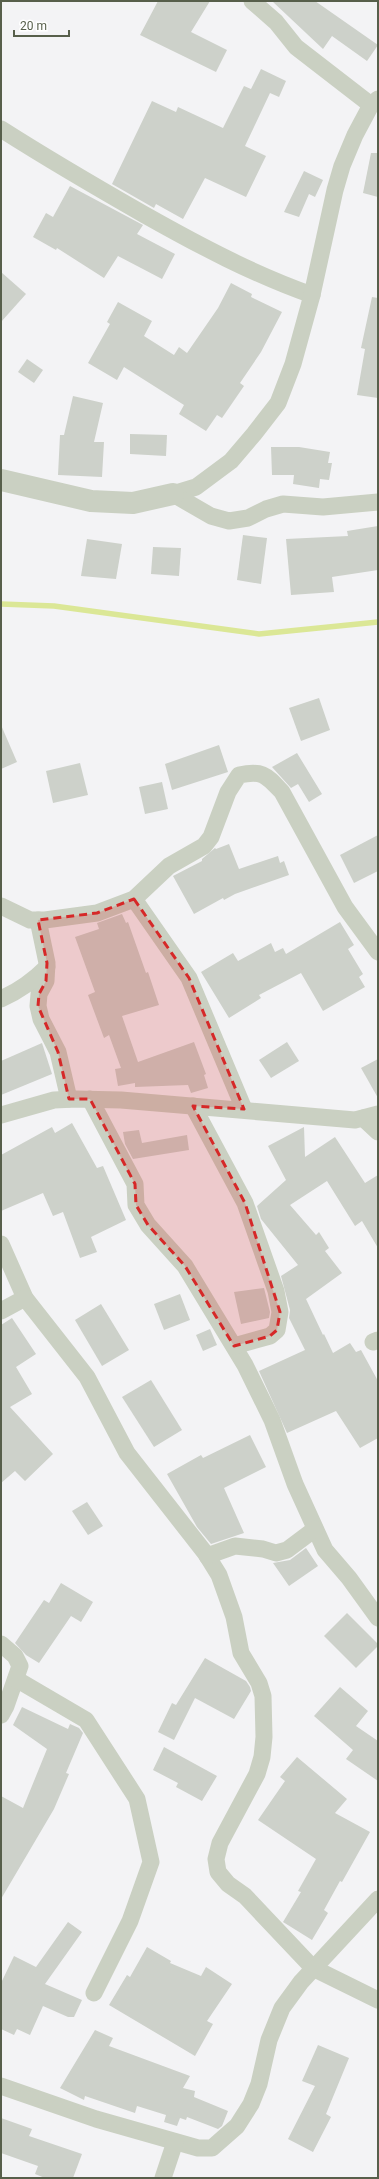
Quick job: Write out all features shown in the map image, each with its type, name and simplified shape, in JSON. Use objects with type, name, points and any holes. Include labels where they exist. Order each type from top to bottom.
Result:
[{"type":"street","points":[[1,480],[91,501],[133,504],[173,494],[196,487],[230,461],[254,434],[278,403],[293,364],[312,295],[335,190],[355,135],[374,102],[296,47],[276,22],[252,1]]},
{"type":"street","points":[[1,129],[65,169],[212,252],[270,280],[312,295]]},
{"type":"street","points":[[173,494],[212,516],[229,521],[248,518],[266,508],[283,504],[323,507],[378,502]]},
{"type":"street","points":[[1,906],[30,920],[38,920],[97,913],[134,899],[169,866],[204,846],[211,837],[228,792],[239,775],[256,772],[268,776],[282,792],[345,907],[378,952]]},
{"type":"street","points":[[134,899],[189,978],[244,1109]]},
{"type":"street","points":[[38,920],[47,967],[46,981],[39,994],[38,1006],[58,1052],[69,1099]]},
{"type":"street","points":[[1,999],[17,992],[33,981],[47,967]]},
{"type":"street","points":[[90,1099],[134,1184],[136,1205],[148,1225],[185,1266],[234,1346],[272,1420],[295,1484],[324,1550],[349,1578],[378,1618]]},
{"type":"street","points":[[1,1116],[54,1100],[90,1099],[244,1109],[355,1120],[371,1116],[378,1132]]},
{"type":"street","points":[[193,1106],[245,1203],[276,1291],[280,1312],[277,1330],[270,1336],[234,1346]]},
{"type":"street","points":[[1,1244],[25,1298],[87,1377],[127,1453],[207,1556],[225,1589],[241,1653],[259,1683],[262,1692],[264,1737],[262,1757],[257,1774],[220,1844],[216,1865],[218,1872],[228,1884],[244,1896],[314,1968],[378,2000]]},
{"type":"street","points":[[1,1311],[25,1298]]},
{"type":"street","points":[[207,1556],[235,1546],[263,1549],[276,1553],[287,1550],[315,1529]]},
{"type":"street","points":[[1,1644],[18,1660],[20,1666],[1,1715]]},
{"type":"street","points":[[16,1679],[86,1720],[137,1799],[151,1862],[130,1921],[94,1993]]},
{"type":"street","points":[[1,2086],[96,2119],[198,2148],[212,2148],[237,2126],[251,2104],[259,2084],[269,2040],[282,2008],[301,1982],[378,1898]]},
{"type":"street","points":[[163,2178],[175,2142]]},
{"type":"highlighted area","points":[[134,899],[189,978],[244,1109],[193,1106],[245,1203],[280,1312],[277,1330],[270,1336],[234,1346],[185,1266],[148,1225],[136,1205],[135,1184],[90,1099],[69,1099],[58,1052],[38,1006],[39,994],[46,981],[47,963],[38,920],[97,913]]},
{"type":"building","points":[[158,1],[210,1],[191,32],[227,50],[216,72],[140,35]]},
{"type":"building","points":[[272,1],[315,1],[378,45],[367,61],[332,36],[323,49]]},
{"type":"building","points":[[261,69],[286,81],[279,97],[270,93],[245,146],[266,156],[246,197],[205,178],[183,219],[156,204],[154,208],[112,184],[152,101],[176,112],[178,107],[223,128],[244,86],[251,89]]},
{"type":"building","points":[[371,153],[378,153],[378,197],[363,193]]},
{"type":"building","points":[[304,171],[323,180],[315,197],[309,194],[299,217],[284,212]]},
{"type":"building","points":[[70,186],[143,225],[137,234],[175,254],[162,279],[118,256],[104,278],[57,248],[56,250],[33,237],[46,213],[53,217]]},
{"type":"building","points":[[1,272],[26,294],[1,322]]},
{"type":"building","points":[[231,283],[252,294],[251,297],[282,312],[261,352],[240,383],[244,386],[222,418],[217,415],[206,431],[179,414],[184,405],[124,367],[117,380],[88,363],[110,324],[107,322],[118,302],[152,321],[144,336],[174,355],[179,347],[187,353],[218,308]]},
{"type":"building","points":[[372,297],[378,298],[378,398],[357,395],[365,349],[361,348]]},
{"type":"building","points":[[27,359],[43,370],[34,383],[18,372]]},
{"type":"building","points":[[73,396],[103,403],[94,442],[104,442],[102,477],[58,475],[60,435],[64,435]]},
{"type":"building","points":[[130,434],[167,435],[166,456],[130,454]]},
{"type":"building","points":[[271,447],[299,447],[330,452],[328,463],[332,463],[329,480],[320,479],[319,488],[293,484],[294,475],[272,475]]},
{"type":"building","points":[[378,526],[378,570],[332,577],[334,592],[291,595],[286,539],[348,536],[347,531]]},
{"type":"building","points":[[243,535],[267,538],[261,584],[237,580]]},
{"type":"building","points":[[87,539],[122,544],[116,579],[81,576]]},
{"type":"building","points":[[153,547],[181,548],[179,576],[151,574]]},
{"type":"building","points":[[319,698],[330,730],[301,741],[289,708]]},
{"type":"building","points":[[1,725],[17,762],[1,769]]},
{"type":"building","points":[[219,745],[228,772],[172,790],[165,764]]},
{"type":"building","points":[[297,753],[322,794],[309,802],[298,784],[291,788],[272,767]]},
{"type":"building","points":[[80,763],[88,795],[53,803],[46,771]]},
{"type":"building","points":[[162,782],[168,809],[145,814],[139,787]]},
{"type":"building","points":[[378,835],[378,871],[354,883],[340,855]]},
{"type":"building","points":[[229,844],[239,869],[278,856],[280,863],[284,861],[289,875],[235,894],[224,900],[223,898],[194,914],[173,876],[202,861],[202,859],[215,848],[216,849]]},
{"type":"building","points":[[122,914],[126,923],[128,922],[146,973],[148,972],[159,1005],[122,1016],[138,1062],[194,1042],[206,1074],[204,1075],[208,1088],[191,1093],[188,1085],[135,1087],[135,1083],[118,1086],[115,1069],[121,1068],[109,1035],[104,1038],[88,995],[95,992],[75,937],[99,929],[97,923]]},
{"type":"building","points":[[340,922],[354,945],[348,949],[363,974],[359,977],[365,987],[323,1011],[301,973],[259,995],[261,998],[229,1018],[201,972],[233,953],[238,961],[271,943],[275,952],[283,948],[286,954]]},
{"type":"building","points":[[287,1042],[299,1061],[271,1078],[259,1060]]},
{"type":"building","points":[[42,1043],[52,1074],[1,1095],[1,1061]]},
{"type":"building","points":[[378,1059],[378,1098],[361,1068]]},
{"type":"building","points":[[72,1123],[97,1168],[103,1166],[126,1220],[91,1237],[97,1252],[80,1258],[63,1212],[53,1216],[43,1193],[1,1211],[1,1155],[52,1127],[55,1133]]},
{"type":"building","points":[[304,1127],[305,1157],[335,1137],[365,1183],[378,1175],[378,1248],[362,1221],[355,1226],[327,1181],[290,1205],[316,1235],[319,1232],[329,1248],[325,1251],[342,1273],[306,1299],[323,1335],[324,1334],[333,1353],[350,1343],[356,1352],[361,1350],[378,1381],[378,1438],[360,1448],[336,1411],[287,1433],[259,1371],[305,1350],[289,1318],[290,1310],[281,1276],[298,1265],[261,1219],[257,1206],[286,1180],[268,1146]]},
{"type":"building","points":[[139,1130],[142,1143],[187,1135],[189,1150],[133,1159],[125,1144],[123,1132]]},
{"type":"building","points":[[264,1288],[270,1312],[269,1318],[241,1324],[234,1292]]},
{"type":"building","points":[[180,1294],[190,1320],[164,1330],[154,1304]]},
{"type":"building","points":[[101,1304],[129,1350],[102,1366],[75,1320]]},
{"type":"building","points":[[12,1318],[36,1354],[16,1367],[32,1394],[10,1407],[53,1454],[25,1481],[15,1471],[1,1483],[1,1325]]},
{"type":"building","points":[[210,1329],[217,1345],[203,1351],[196,1335]]},
{"type":"building","points":[[151,1380],[182,1430],[154,1447],[122,1397]]},
{"type":"building","points":[[250,1435],[266,1467],[224,1488],[244,1533],[211,1544],[197,1527],[167,1474],[201,1455],[203,1458]]},
{"type":"building","points":[[87,1502],[103,1526],[88,1535],[72,1511]]},
{"type":"building","points":[[306,1548],[318,1566],[289,1586],[273,1563],[290,1560]]},
{"type":"building","points":[[61,1583],[93,1602],[81,1622],[71,1616],[39,1663],[26,1655],[15,1643],[44,1600],[49,1603]]},
{"type":"building","points":[[347,1613],[378,1644],[378,1646],[356,1668],[324,1636]]},
{"type":"building","points":[[205,1658],[246,1681],[250,1687],[251,1691],[234,1719],[195,1698],[174,1740],[158,1732],[172,1703],[176,1705]]},
{"type":"building","points":[[340,1687],[368,1711],[356,1726],[378,1741],[378,1781],[346,1759],[353,1750],[314,1716]]},
{"type":"building","points":[[22,1707],[68,1729],[70,1724],[79,1728],[83,1733],[66,1773],[69,1774],[54,1809],[1,1899],[1,1796],[23,1808],[47,1749],[13,1725]]},
{"type":"building","points":[[164,1747],[217,1776],[202,1801],[176,1787],[178,1783],[153,1770]]},
{"type":"building","points":[[297,1757],[347,1799],[335,1813],[370,1832],[342,1882],[340,1881],[324,1910],[328,1913],[312,1940],[283,1922],[301,1892],[298,1891],[316,1859],[258,1820],[285,1781],[280,1777]]},
{"type":"building","points":[[68,1922],[82,1932],[45,1984],[82,2000],[74,2017],[68,2017],[43,2006],[30,2035],[17,2029],[14,2035],[1,2029],[1,1983],[14,1956],[36,1967]]},
{"type":"building","points":[[147,1947],[171,1961],[170,1963],[201,1976],[206,1967],[232,1984],[207,2021],[213,2024],[195,2056],[109,2005],[127,1975],[130,1977]]},
{"type":"building","points":[[95,2030],[113,2038],[109,2046],[190,2076],[183,2088],[195,2091],[194,2097],[228,2111],[222,2126],[218,2129],[187,2117],[186,2120],[180,2118],[177,2126],[164,2122],[166,2115],[137,2106],[135,2113],[85,2096],[84,2100],[60,2088]]},
{"type":"building","points":[[318,2045],[349,2058],[326,2114],[331,2117],[313,2152],[288,2139],[315,2086],[302,2081]]},
{"type":"building","points":[[1,2118],[32,2129],[29,2136],[82,2154],[73,2178],[45,2178],[35,2174],[38,2166],[1,2153]]},
{"type":"waterway","points":[[1,604],[54,606],[259,634],[378,622]]}]
